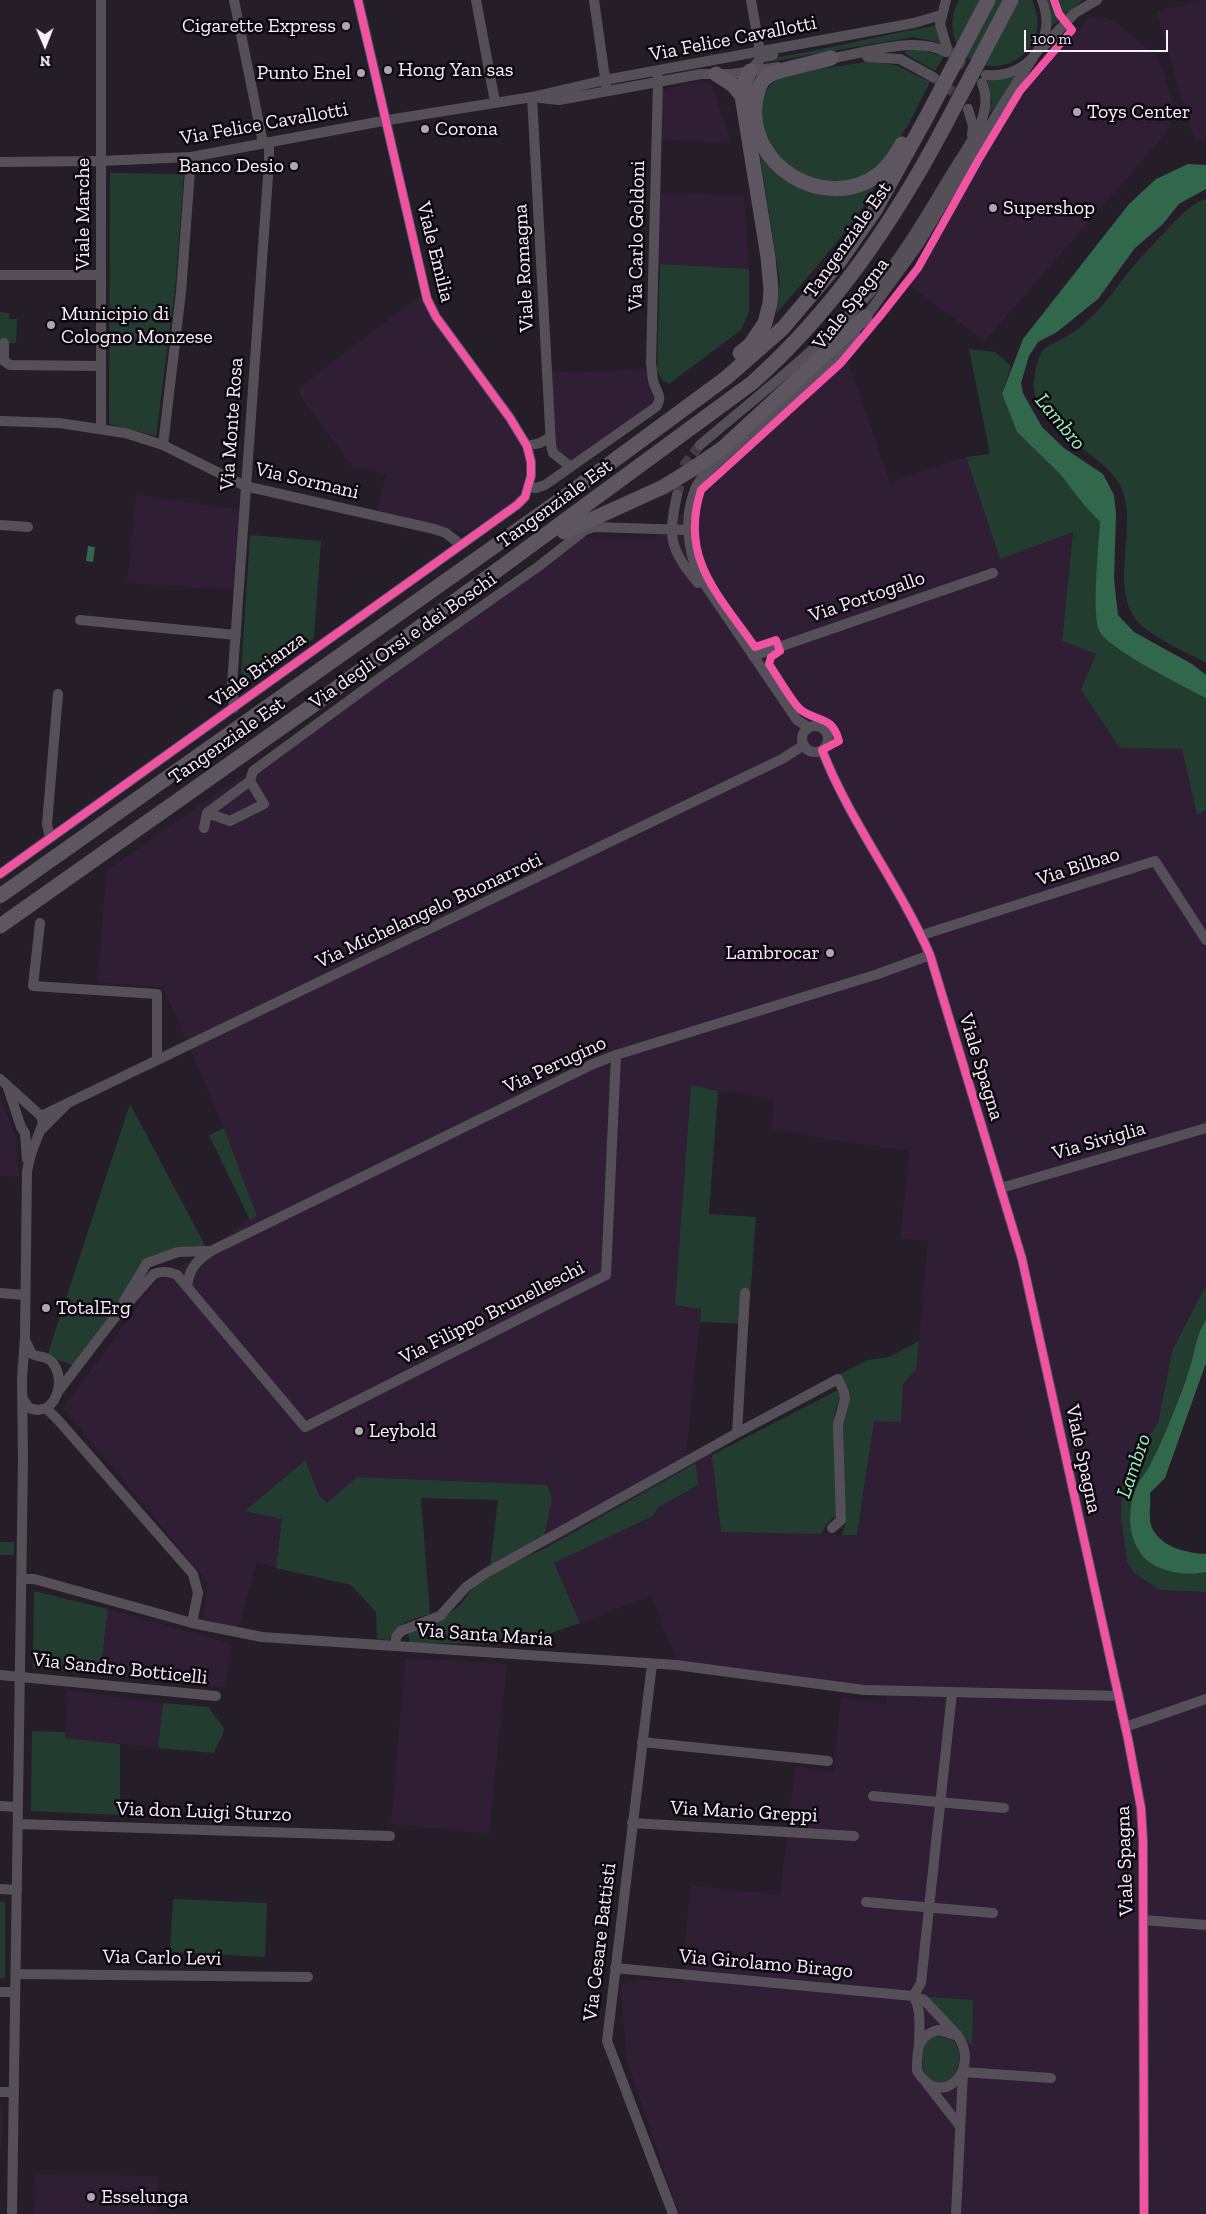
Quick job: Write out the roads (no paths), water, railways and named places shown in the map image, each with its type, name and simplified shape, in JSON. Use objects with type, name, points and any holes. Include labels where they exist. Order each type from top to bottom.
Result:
[{"type":"highway","points":[[831,58],[774,73],[759,85],[755,107],[756,125],[768,153],[787,174],[798,181],[832,188],[864,182],[879,174],[893,159],[923,117],[980,0]]},
{"type":"highway","name":"Tangenziale Est","points":[[0,896],[597,473],[726,378],[782,328],[858,237],[894,178],[923,117],[988,0]]},
{"type":"highway","name":"Tangenziale Est","points":[[0,926],[326,696],[655,456],[752,383],[773,364],[848,282],[897,210],[944,127],[1011,0]]},
{"type":"highway","points":[[597,473],[666,411],[724,367],[750,344],[765,323],[770,303],[770,276],[742,96],[745,81],[750,71]]},
{"type":"highway","points":[[716,74],[733,85],[742,96]]},
{"type":"highway","points":[[326,696],[564,532],[663,487],[692,470],[723,448],[865,317]]},
{"type":"street","name":"Viale Marche","points":[[100,0],[101,428]]},
{"type":"street","name":"Viale Emilia","points":[[358,0],[388,120],[431,309],[510,418],[527,446],[531,462],[528,487]]},
{"type":"street","points":[[476,0],[495,102]]},
{"type":"street","points":[[594,0],[606,86]]},
{"type":"street","points":[[751,0],[760,52]]},
{"type":"street","points":[[941,15],[946,0]]},
{"type":"street","points":[[1036,54],[1047,26],[1042,0]]},
{"type":"street","points":[[1036,54],[1075,13],[1097,0]]},
{"type":"street","name":"Via Monte Rosa","points":[[234,708],[232,685],[245,486],[270,162],[235,4]]},
{"type":"street","name":"Via Felice Cavallotti","points":[[0,162],[100,161],[191,157],[388,120],[606,86],[760,52],[914,23],[941,15],[942,33],[946,50],[933,46],[910,44],[750,71],[658,76]]},
{"type":"street","points":[[750,71],[762,57],[840,43],[856,34]]},
{"type":"street","name":"Viale Spagna","points":[[700,445],[803,358],[852,312],[876,286],[914,235],[972,139],[986,110],[984,79],[1013,72],[1036,54]]},
{"type":"street","name":"Viale Spagna","points":[[717,605],[692,562],[688,530],[694,491],[699,481],[840,351],[854,335],[865,317],[889,288],[918,244],[1000,107],[1036,54]]},
{"type":"street","name":"Via Felice Cavallotti","points":[[831,58],[874,57],[900,60],[933,77]]},
{"type":"street","name":"Via Carlo Goldoni","points":[[571,467],[656,407],[660,401],[660,394],[653,382],[651,363],[658,76]]},
{"type":"street","name":"Viale Romagna","points":[[532,97],[550,438],[554,453],[571,467]]},
{"type":"street","points":[[968,109],[973,126],[972,139]]},
{"type":"street","points":[[163,445],[181,292],[191,157]]},
{"type":"street","points":[[0,275],[101,275]]},
{"type":"street","points":[[4,343],[4,361],[10,365],[101,366]]},
{"type":"street","name":"Via Sormani","points":[[0,421],[59,423],[125,433],[163,445],[245,486],[434,529],[446,533],[461,545]]},
{"type":"street","points":[[527,446],[550,438]]},
{"type":"street","points":[[528,487],[545,485],[571,467]]},
{"type":"street","name":"Viale Brianza","points":[[0,874],[517,506],[525,497],[528,487]]},
{"type":"street","name":"Viale Spagna","points":[[677,494],[670,528],[675,550],[684,566],[717,605],[797,720],[808,727],[820,726],[826,732],[827,744],[822,750],[833,778],[922,935],[930,955],[1022,1259],[1119,1696],[1141,1808],[1144,1920],[1144,2214]]},
{"type":"street","points":[[0,525],[28,527]]},
{"type":"street","name":"Via degli Orsi e dei Boschi","points":[[207,813],[250,781],[253,771],[377,680],[539,566],[576,535],[594,527],[688,530]]},
{"type":"street","name":"Via Portogallo","points":[[753,656],[993,572]]},
{"type":"street","points":[[80,620],[236,635]]},
{"type":"street","points":[[50,838],[48,824],[58,694]]},
{"type":"street","points":[[808,727],[803,734],[804,745],[810,751],[822,750]]},
{"type":"street","name":"Via Michelangelo Buonarroti","points":[[38,1114],[68,1103],[603,847],[782,759],[804,745]]},
{"type":"street","points":[[204,828],[207,813],[230,821],[264,804],[250,781]]},
{"type":"street","name":"Via Bilbao","points":[[922,935],[1155,861],[1206,940]]},
{"type":"street","points":[[40,923],[33,986],[157,994],[157,1060]]},
{"type":"street","name":"Via Perugino","points":[[187,1287],[192,1267],[197,1260],[211,1251],[616,1055],[878,974],[930,955]]},
{"type":"street","name":"Via Filippo Brunelleschi","points":[[187,1287],[305,1427],[606,1275],[616,1055]]},
{"type":"street","points":[[0,1079],[38,1114],[44,1123],[28,1165]]},
{"type":"street","points":[[8,1088],[25,1133],[28,1165],[12,2214]]},
{"type":"street","name":"Via Michelangelo Buonarroti","points":[[41,1131],[68,1103]]},
{"type":"street","points":[[20,1124],[26,1114],[38,1114]]},
{"type":"street","name":"Via Siviglia","points":[[1001,1188],[1206,1128]]},
{"type":"street","points":[[25,1133],[33,1135],[41,1131]]},
{"type":"street","name":"Via Perugino","points":[[112,1320],[147,1263],[178,1252],[211,1251]]},
{"type":"street","name":"Via Perugino","points":[[57,1392],[112,1320],[154,1274],[169,1271],[177,1275],[187,1287]]},
{"type":"street","points":[[0,1293],[25,1295]]},
{"type":"street","points":[[737,1433],[746,1293]]},
{"type":"street","points":[[24,1440],[29,1421],[52,1405],[57,1392],[55,1367],[47,1359],[37,1357],[28,1348],[25,1336]]},
{"type":"street","points":[[24,1367],[27,1362],[37,1357]]},
{"type":"street","points":[[55,1367],[75,1367]]},
{"type":"street","points":[[395,1646],[396,1638],[401,1631],[440,1616],[466,1587],[486,1573],[838,1379],[845,1399],[838,1424],[841,1520],[832,1528]]},
{"type":"street","points":[[23,1399],[29,1408],[43,1410],[60,1420],[193,1574],[198,1593],[192,1623]]},
{"type":"street","name":"Via Santa Maria","points":[[22,1579],[34,1579],[192,1623],[262,1637],[652,1664],[850,1688],[952,1693],[1119,1696]]},
{"type":"street","name":"Via Cesare Battisti","points":[[652,1664],[607,2032],[609,2049],[673,2214]]},
{"type":"street","name":"Via Sandro Botticelli","points":[[0,1675],[216,1696]]},
{"type":"street","points":[[952,1693],[921,1983],[913,1996],[918,2002],[919,2013],[917,2071],[960,2126]]},
{"type":"street","points":[[1125,1727],[1206,1699]]},
{"type":"street","points":[[642,1742],[828,1761]]},
{"type":"street","points":[[873,1796],[1004,1808]]},
{"type":"street","points":[[0,1806],[18,1807]]},
{"type":"street","name":"Via Mario Greppi","points":[[632,1823],[854,1836]]},
{"type":"street","name":"Via don Luigi Sturzo","points":[[18,1824],[390,1836]]},
{"type":"street","points":[[0,1890],[17,1890]]},
{"type":"street","points":[[866,1902],[992,1913]]},
{"type":"street","points":[[1144,1920],[1206,1925]]},
{"type":"street","name":"Via Girolamo Birago","points":[[615,1968],[913,1996],[924,2000],[958,2036]]},
{"type":"street","name":"Via Carlo Levi","points":[[16,1974],[308,1978]]},
{"type":"street","points":[[0,1992],[15,1992]]},
{"type":"street","points":[[919,2044],[927,2034],[939,2030],[958,2036],[965,2052],[956,2214]]},
{"type":"street","points":[[963,2072],[1051,2078]]},
{"type":"street","points":[[927,2084],[940,2088],[946,2087],[952,2084],[963,2072]]},
{"type":"street","points":[[0,2092],[14,2092]]},
{"type":"tunnel","points":[[947,48],[958,62],[978,73]]},
{"type":"tunnel","points":[[933,77],[956,94],[968,109]]},
{"type":"tunnel","points":[[677,495],[685,464],[700,445]]},
{"type":"place","name":"Cigarette Express","points":[[346,26]]},
{"type":"place","name":"Hong Yan sas","points":[[388,70]]},
{"type":"place","name":"Punto Enel","points":[[361,73]]},
{"type":"place","name":"Toys Center","points":[[1077,112]]},
{"type":"place","name":"Corona","points":[[425,129]]},
{"type":"place","name":"Banco Desio","points":[[294,166]]},
{"type":"place","name":"Supershop","points":[[993,208]]},
{"type":"place","name":"Municipio di Cologno Monzese","points":[[51,325]]},
{"type":"place","name":"Lambrocar","points":[[830,953]]},
{"type":"place","name":"TotalErg","points":[[46,1308]]},
{"type":"place","name":"Leybold","points":[[359,1431]]},
{"type":"place","name":"Esselunga","points":[[91,2197]]},
{"type":"water label","name":"Lambro","points":[[1060,422]]},
{"type":"water label","name":"Lambro","points":[[1134,1466]]}]
